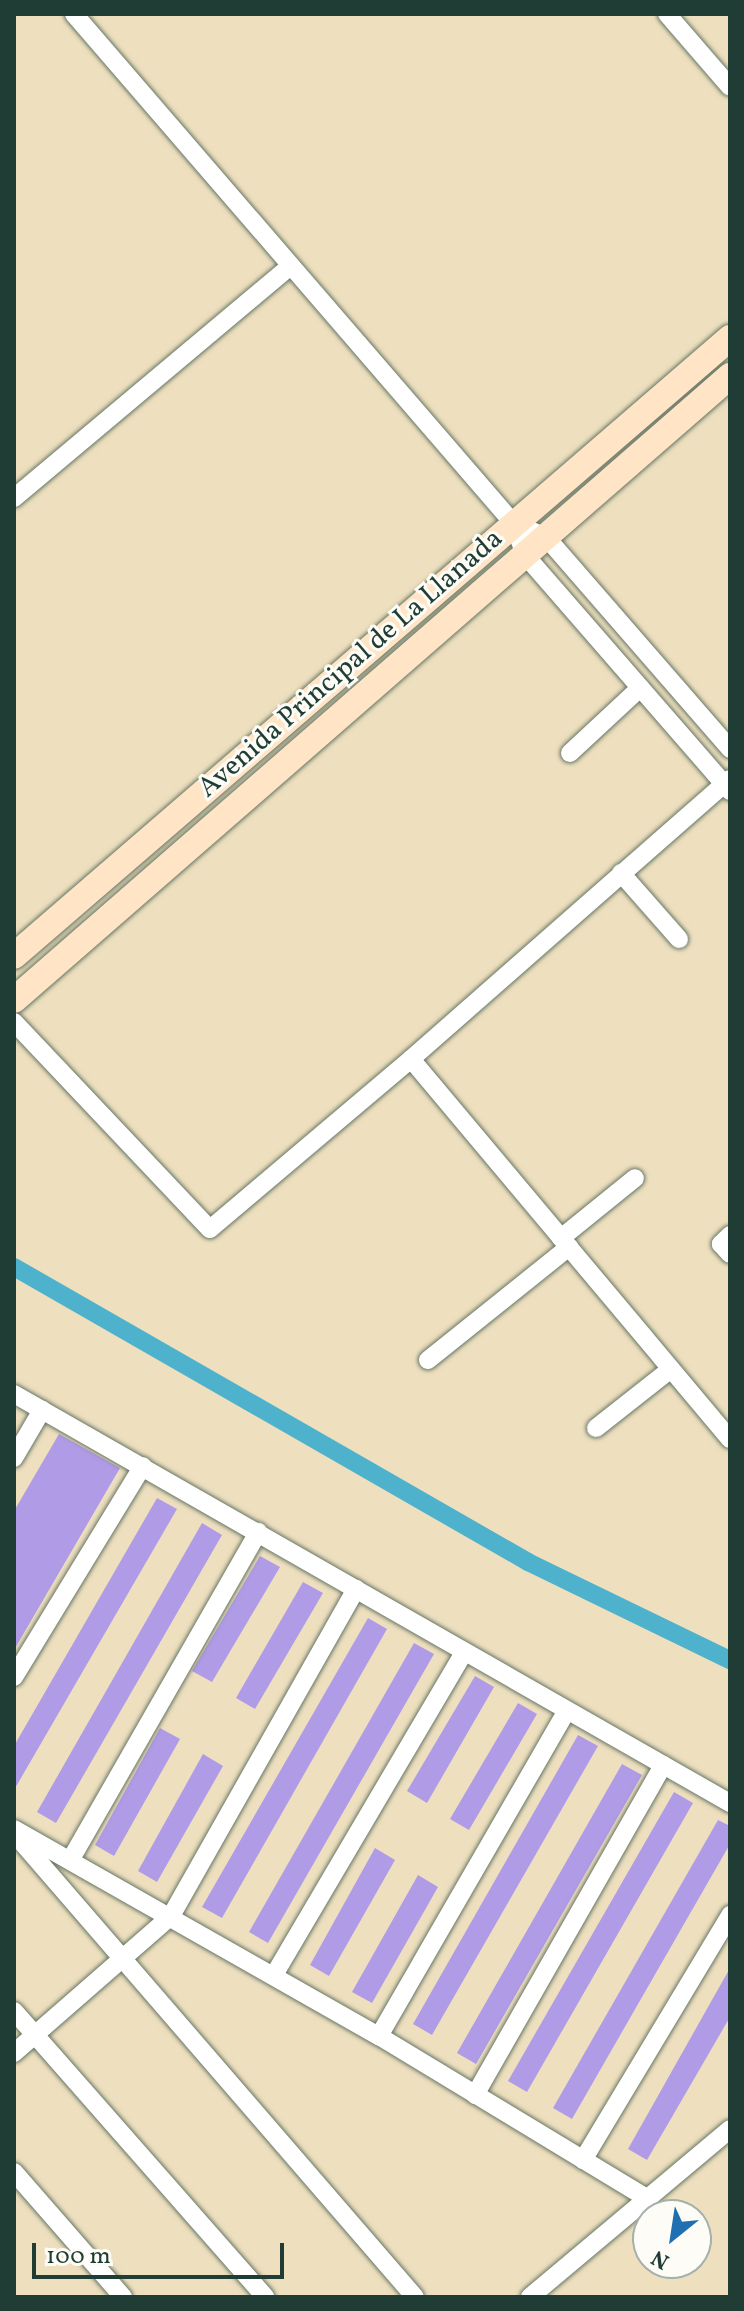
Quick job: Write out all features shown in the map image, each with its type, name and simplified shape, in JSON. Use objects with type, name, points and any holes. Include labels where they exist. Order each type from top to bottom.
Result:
[{"type":"main road","name":"Avenida Principal de La Llanada","points":[[14,956],[730,338]]},
{"type":"main road","name":"Avenida Principal de La Llanada","points":[[14,1000],[730,376]]},
{"type":"street","points":[[14,1022],[210,1229],[728,784],[525,555],[513,523],[74,14]]},
{"type":"street","points":[[667,14],[730,87]]},
{"type":"street","points":[[14,498],[290,266]]},
{"type":"street","points":[[513,523],[546,537],[730,749]]},
{"type":"street","points":[[570,753],[640,688]]},
{"type":"street","points":[[621,873],[679,939]]},
{"type":"street","points":[[411,1059],[730,1439]]},
{"type":"street","points":[[428,1360],[565,1243],[635,1178]]},
{"type":"street","points":[[730,1235],[721,1244],[730,1254]]},
{"type":"street","points":[[596,1428],[671,1369]]},
{"type":"street","points":[[14,1394],[730,1803]]},
{"type":"street","points":[[14,1458],[42,1410]]},
{"type":"street","points":[[14,1677],[143,1466]]},
{"type":"street","points":[[71,1859],[258,1532]]},
{"type":"street","points":[[14,2053],[171,1916],[356,1589]]},
{"type":"street","points":[[274,1975],[464,1653]]},
{"type":"street","points":[[379,2036],[567,1711]]},
{"type":"street","points":[[475,2095],[663,1765]]},
{"type":"street","points":[[14,1831],[71,1859],[274,1975],[646,2198]]},
{"type":"street","points":[[14,1831],[415,2297]]},
{"type":"street","points":[[583,2160],[730,1915]]},
{"type":"street","points":[[14,2011],[265,2297]]},
{"type":"street","points":[[530,2297],[730,2129]]},
{"type":"street","points":[[14,2172],[123,2297]]},
{"type":"building","points":[[59,1434],[120,1468],[14,1650],[14,1511]]},
{"type":"building","points":[[157,1498],[177,1509],[14,1790],[14,1746]]},
{"type":"building","points":[[202,1523],[222,1535],[56,1823],[37,1812]]},
{"type":"building","points":[[260,1556],[280,1567],[212,1682],[192,1671]]},
{"type":"building","points":[[303,1582],[323,1593],[255,1709],[236,1698]]},
{"type":"building","points":[[368,1618],[387,1629],[222,1918],[202,1907]]},
{"type":"building","points":[[414,1643],[434,1654],[268,1943],[249,1932]]},
{"type":"building","points":[[475,1676],[494,1687],[427,1803],[407,1791]]},
{"type":"building","points":[[518,1703],[537,1714],[469,1830],[450,1819]]},
{"type":"building","points":[[160,1728],[180,1739],[114,1856],[95,1845]]},
{"type":"building","points":[[578,1735],[598,1746],[432,2035],[413,2024]]},
{"type":"building","points":[[203,1754],[223,1766],[157,1882],[138,1871]]},
{"type":"building","points":[[622,1764],[642,1775],[476,2064],[457,2053]]},
{"type":"building","points":[[674,1792],[693,1803],[527,2092],[508,2081]]},
{"type":"building","points":[[718,1820],[730,1826],[730,1844],[572,2119],[553,2108]]},
{"type":"building","points":[[375,1848],[395,1860],[329,1976],[310,1965]]},
{"type":"building","points":[[418,1875],[438,1887],[372,2003],[352,1992]]},
{"type":"building","points":[[730,1968],[730,2017],[647,2160],[628,2149]]},
{"type":"waterway","points":[[14,1267],[528,1562],[730,1660]]}]
